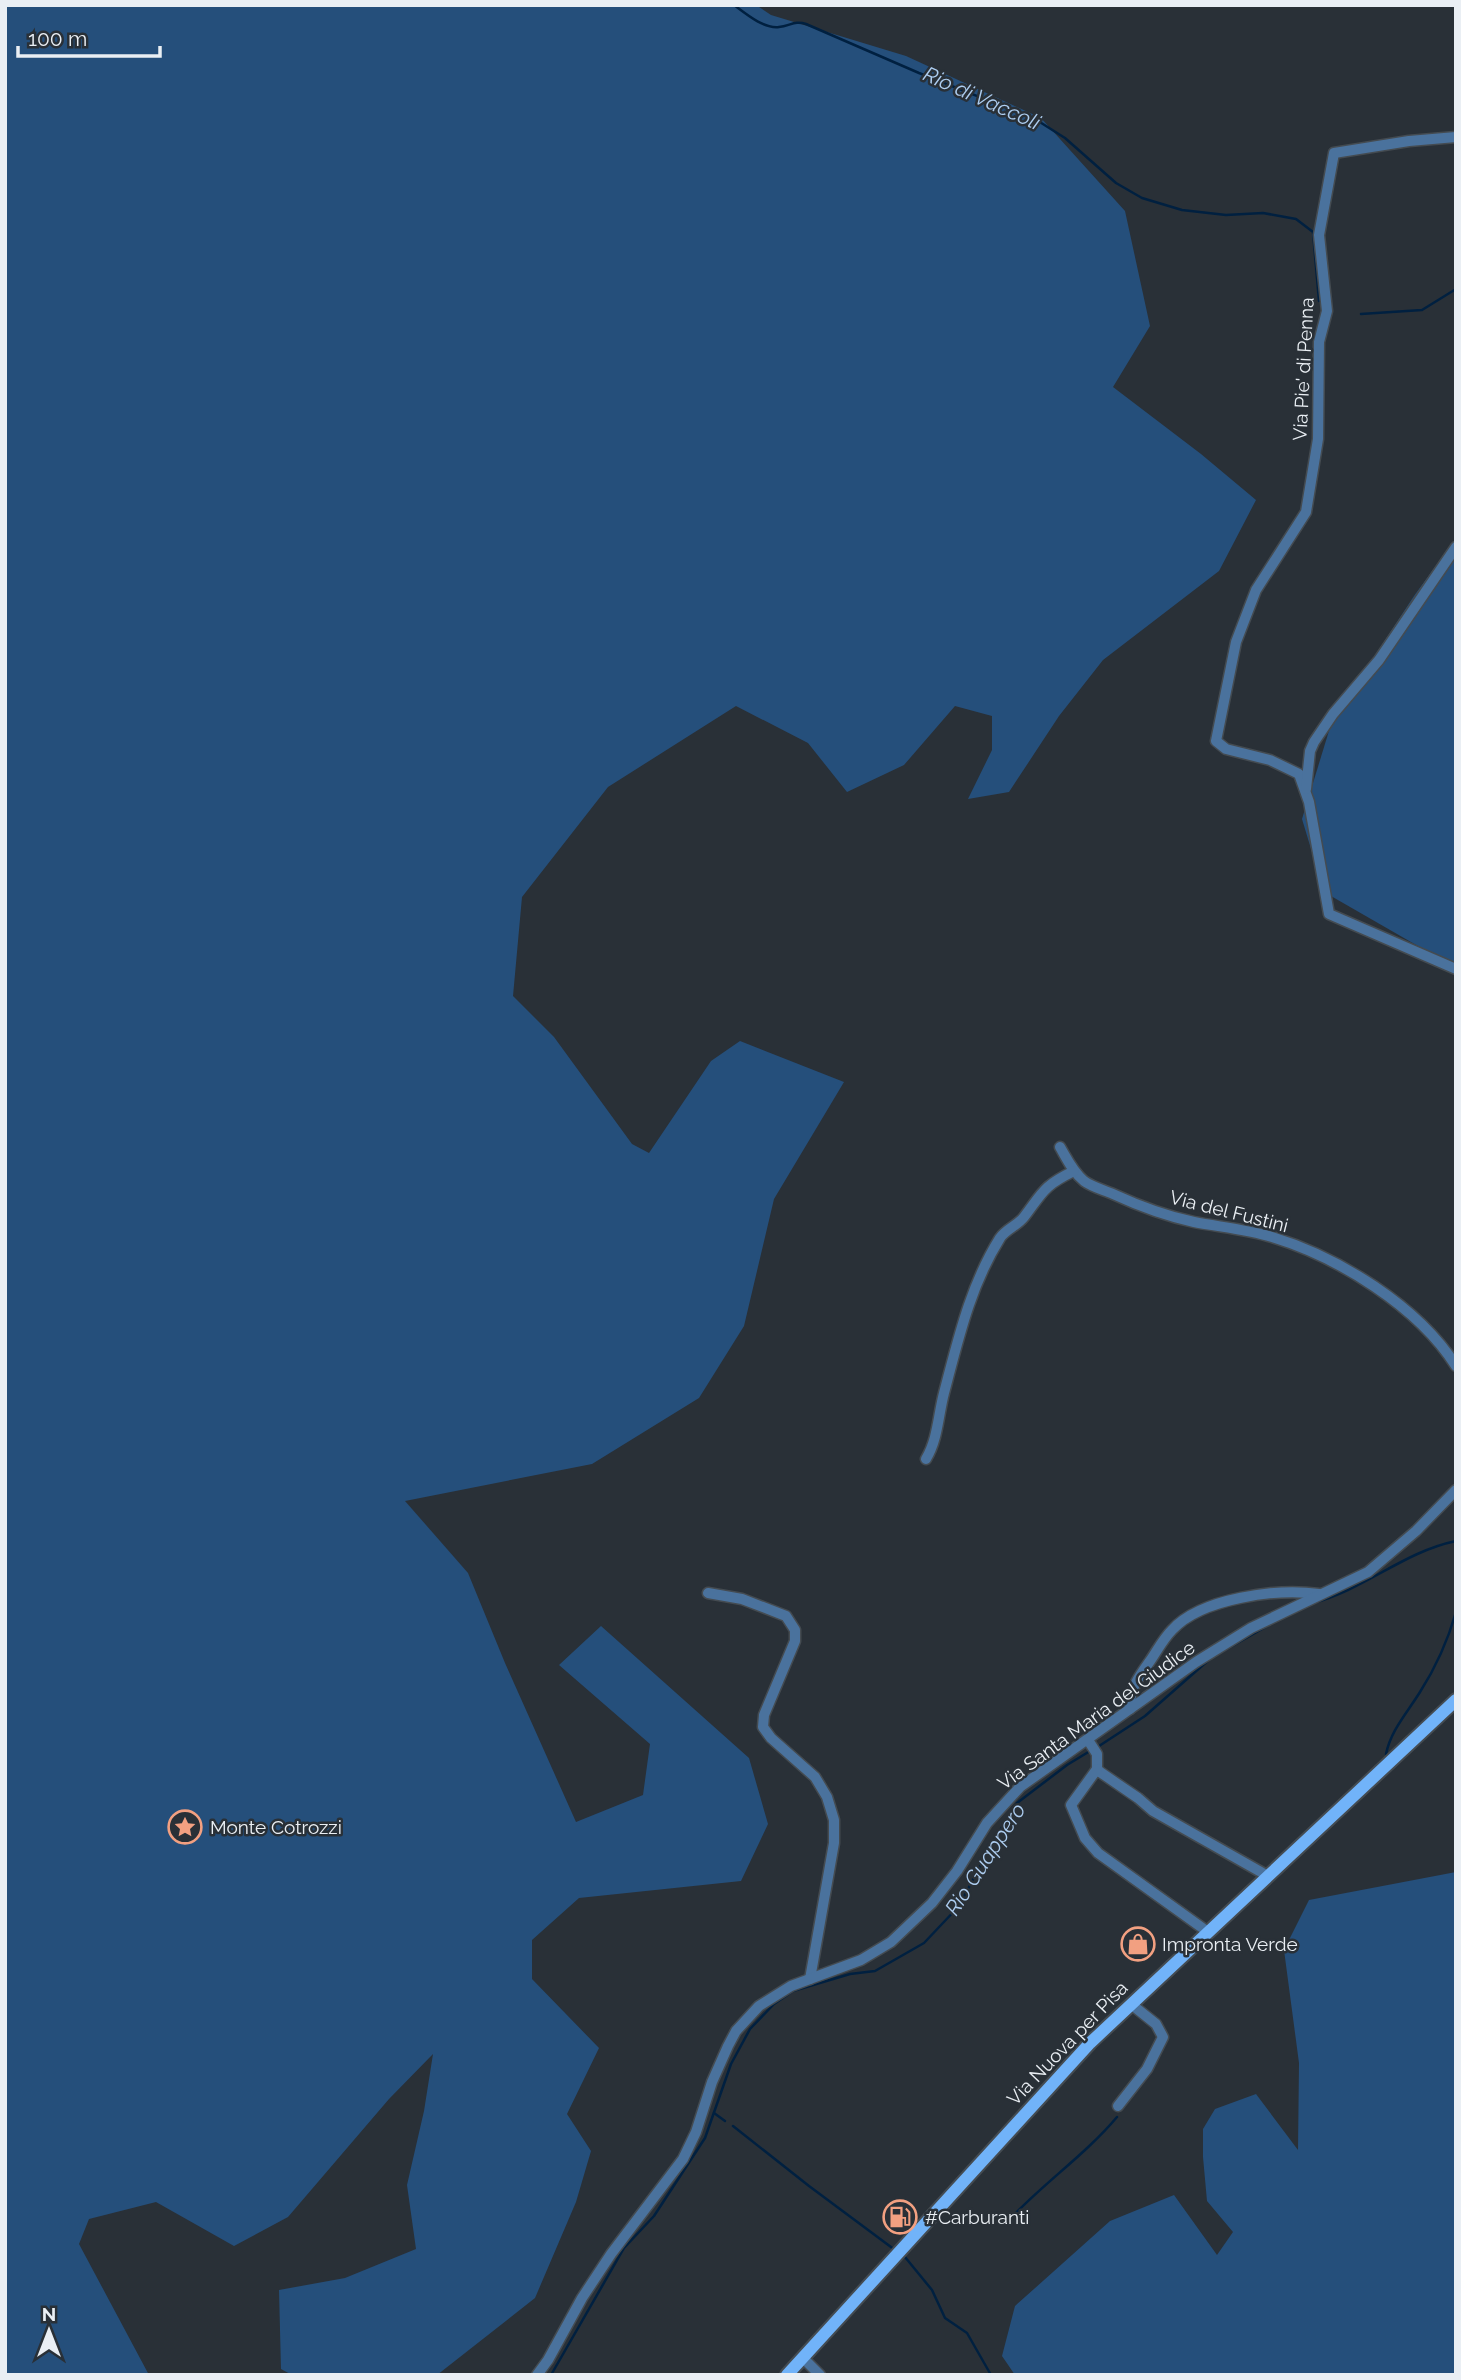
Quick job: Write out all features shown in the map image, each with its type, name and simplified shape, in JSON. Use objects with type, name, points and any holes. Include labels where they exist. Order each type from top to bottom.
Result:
[{"type":"main road","name":"Via Nuova per Pisa","points":[[787,2375],[1090,2043],[1456,1700]]},
{"type":"street","name":"Via Pie' di Penna","points":[[1306,792],[1298,774],[1270,760],[1226,749],[1216,741],[1236,642],[1256,590],[1307,512],[1318,439],[1319,342],[1327,311],[1318,235],[1334,153],[1456,137]]},
{"type":"street","points":[[1456,547],[1379,660],[1314,742],[1310,751],[1306,792],[1329,914],[1456,969]]},
{"type":"street","name":"Via del Fustini","points":[[1060,1147],[1074,1171],[1086,1182],[1148,1209],[1193,1222],[1238,1228],[1274,1237],[1342,1267],[1416,1318],[1456,1366]]},
{"type":"street","points":[[926,1459],[934,1447],[943,1398],[962,1324],[989,1260],[1002,1235],[1023,1218],[1044,1188],[1074,1171]]},
{"type":"street","name":"Via Santa Maria del Giudice","points":[[537,2375],[611,2254],[683,2159],[696,2132],[712,2082],[736,2031],[759,2006],[791,1986],[861,1960],[891,1942],[932,1903],[957,1871],[987,1823],[1020,1787],[1089,1742],[1196,1662],[1251,1628],[1368,1572],[1416,1531],[1456,1490]]},
{"type":"street","points":[[1130,1709],[1129,1698],[1143,1670],[1173,1629],[1204,1609],[1220,1602],[1279,1592],[1302,1591],[1321,1595]]},
{"type":"street","points":[[708,1593],[742,1599],[786,1616],[796,1630],[764,1715],[763,1727],[771,1738],[815,1777],[827,1797],[834,1820],[834,1843],[810,1979]]},
{"type":"street","points":[[1089,1742],[1097,1755],[1097,1769],[1071,1805],[1086,1838],[1098,1853],[1208,1932]]},
{"type":"street","points":[[1097,1769],[1153,1811],[1268,1876]]},
{"type":"street","points":[[1118,2106],[1147,2069],[1163,2037],[1156,2024],[1131,2004]]},
{"type":"street","points":[[803,2358],[820,2375]]},
{"type":"shaded area","points":[[5,5],[756,5],[771,15],[906,56],[1041,118],[1125,211],[1150,326],[1113,387],[1256,500],[1219,571],[1103,660],[1059,716],[1009,792],[968,799],[992,750],[992,716],[955,706],[904,765],[847,792],[808,743],[736,706],[608,787],[522,897],[513,996],[554,1037],[632,1144],[649,1153],[711,1061],[740,1041],[844,1082],[774,1199],[744,1326],[699,1398],[592,1464],[405,1501],[468,1573],[576,1822],[643,1795],[650,1744],[559,1665],[601,1626],[749,1758],[768,1824],[741,1881],[579,1898],[532,1940],[532,1979],[599,2048],[567,2114],[591,2151],[576,2202],[535,2298],[437,2375],[292,2375],[281,2369],[279,2290],[345,2278],[416,2249],[407,2185],[424,2111],[433,2054],[389,2099],[288,2217],[234,2246],[156,2202],[89,2219],[79,2244],[149,2375],[5,2375]]},
{"type":"shaded area","points":[[1456,538],[1456,965],[1444,961],[1324,892],[1302,819],[1332,721],[1414,596]]},
{"type":"shaded area","points":[[1456,1872],[1456,2375],[1015,2375],[1002,2356],[1015,2306],[1110,2221],[1174,2195],[1217,2255],[1233,2232],[1207,2201],[1203,2129],[1215,2109],[1256,2094],[1298,2150],[1299,2063],[1284,1950],[1309,1900]]},
{"type":"waterway","name":"Rio di Vaccoli","points":[[734,5],[767,26],[806,24],[1035,119],[1065,138],[1116,183],[1142,198],[1182,210],[1226,215],[1263,213],[1296,219],[1313,232],[1319,301]]},
{"type":"waterway","name":"Rio di Vaccoli","points":[[1361,314],[1422,310],[1456,289]]},
{"type":"waterway","name":"Rio Guappero","points":[[1313,1603],[1332,1597],[1418,1554],[1456,1541]]},
{"type":"waterway","points":[[1386,1754],[1396,1729],[1436,1663],[1456,1612]]},
{"type":"waterway","name":"Rio Guappero","points":[[1096,1748],[1145,1716],[1211,1658],[1269,1625]]},
{"type":"waterway","name":"Rio Guappero","points":[[551,2375],[624,2248],[654,2216],[705,2138],[731,2064],[750,2029],[774,2004],[793,1991],[850,1974],[875,1971],[924,1943],[959,1906],[1017,1803],[1090,1751]]},
{"type":"waterway","points":[[714,2113],[725,2121]]},
{"type":"waterway","points":[[1012,2217],[1117,2117]]},
{"type":"waterway","points":[[733,2126],[895,2250]]},
{"type":"waterway","points":[[905,2257],[932,2290],[945,2318],[967,2333],[991,2375]]},
{"type":"place","name":"Monte Cotrozzi","points":[[185,1827]]},
{"type":"place","name":"Impronta Verde","points":[[1138,1944]]},
{"type":"place","name":"#Carburanti","points":[[900,2217]]}]
